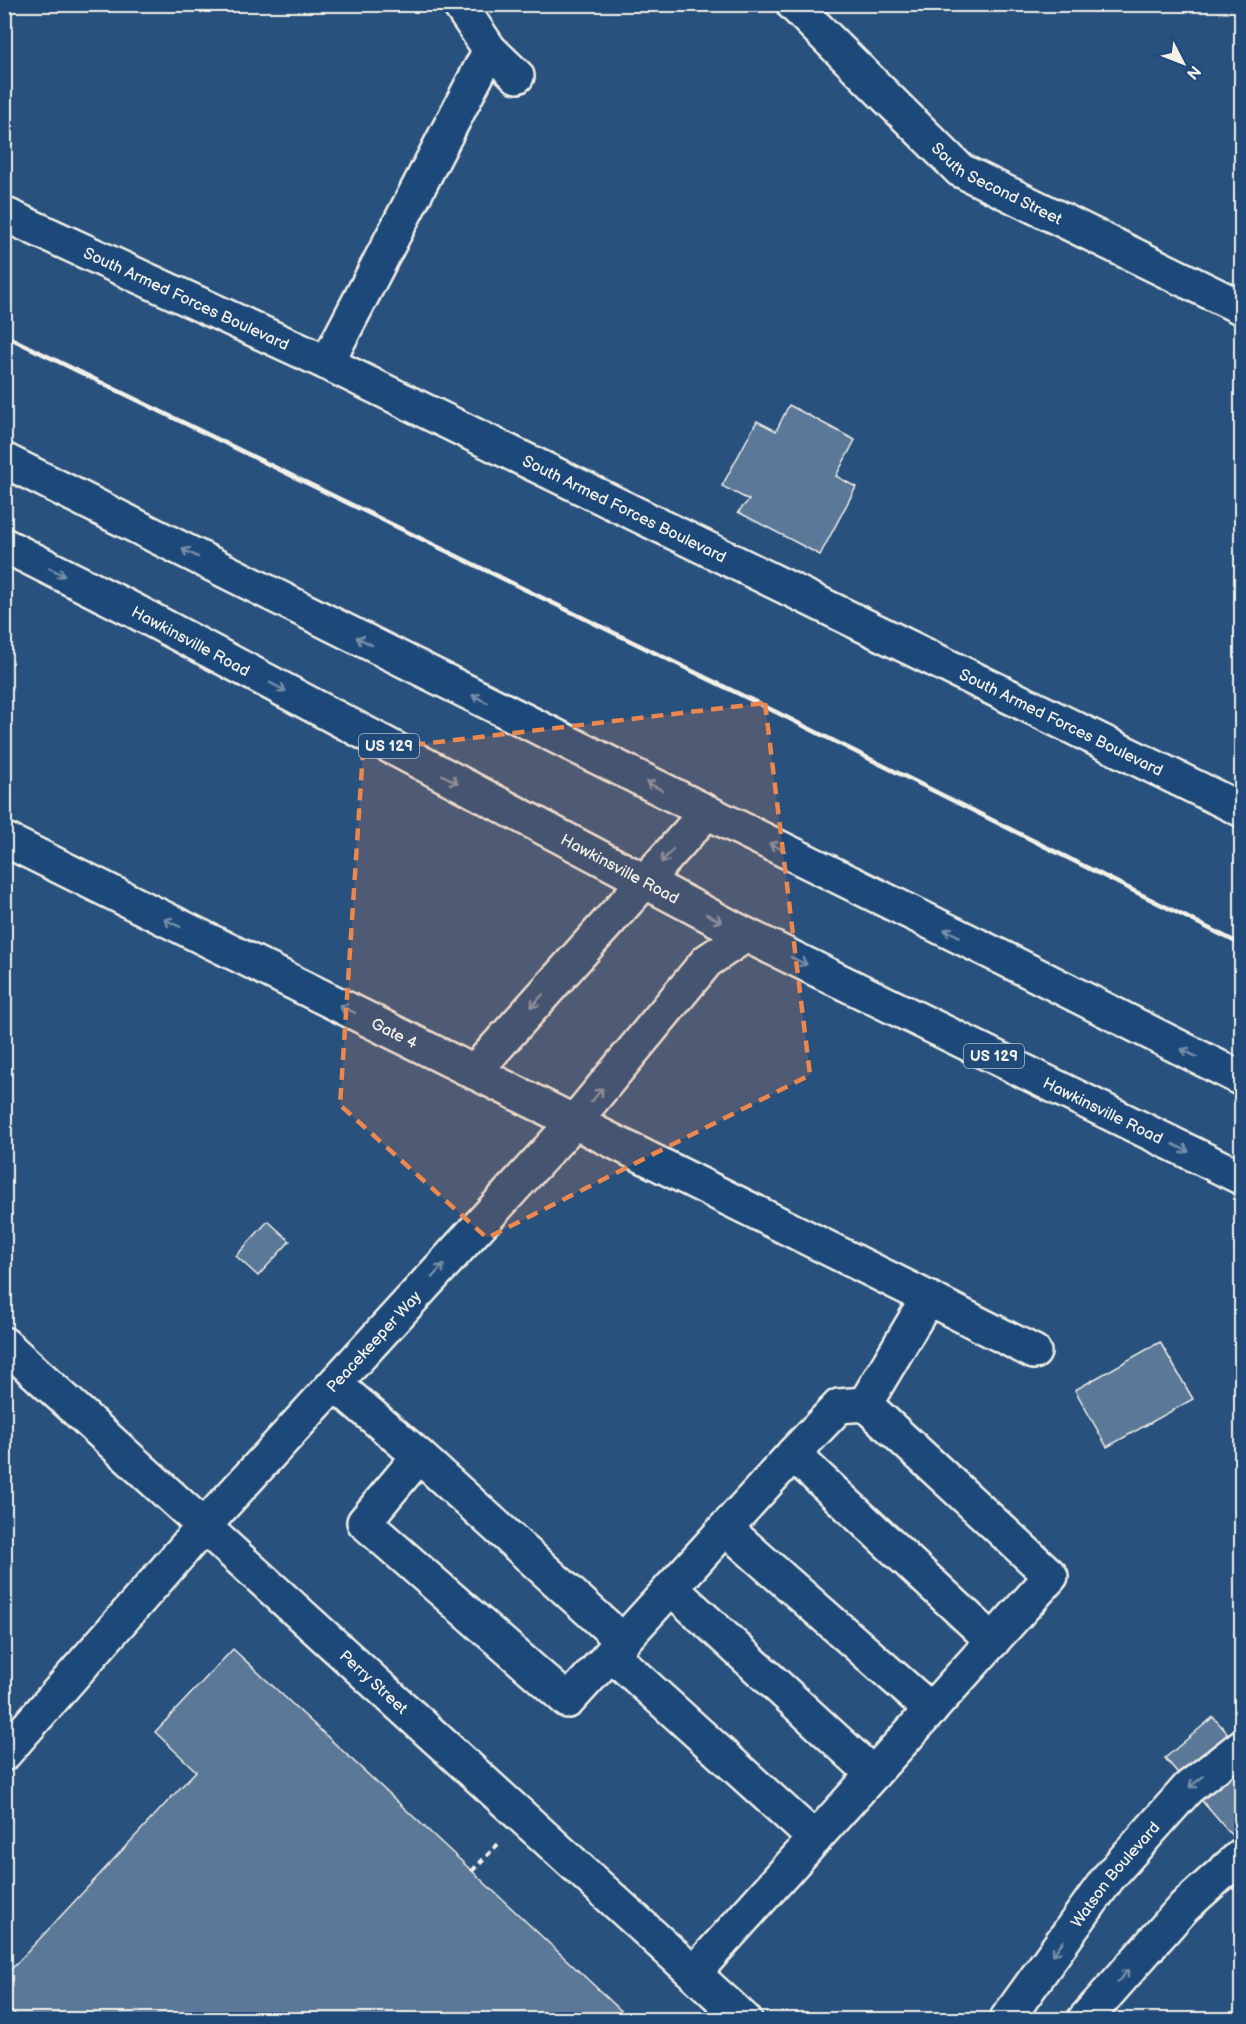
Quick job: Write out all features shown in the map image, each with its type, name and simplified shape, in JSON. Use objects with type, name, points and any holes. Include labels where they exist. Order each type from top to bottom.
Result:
[{"type":"street","points":[[459,4],[490,50],[517,76]]},
{"type":"street","name":"South Second Street","points":[[793,4],[960,170],[1242,308]]},
{"type":"street","points":[[327,363],[490,50]]},
{"type":"street","name":"South Armed Forces Boulevard","points":[[4,214],[327,363],[1242,810]]},
{"type":"street","points":[[4,460],[1242,1079]]},
{"type":"street","name":"Hawkinsville Road","points":[[4,545],[133,610],[746,935],[1242,1178]]},
{"type":"street","points":[[474,1072],[706,812]]},
{"type":"street","name":"Gate 4","points":[[4,839],[1034,1352]]},
{"type":"street","name":"Peacekeeper Way","points":[[4,1754],[205,1525],[574,1122],[707,961],[746,935]]},
{"type":"street","points":[[865,1404],[928,1298]]},
{"type":"street","name":"Perry Street","points":[[4,1344],[745,2019]]},
{"type":"street","points":[[338,1380],[815,1839]]},
{"type":"street","points":[[419,1456],[364,1522],[568,1701],[839,1406],[865,1404],[1051,1576],[695,1972]]},
{"type":"street","points":[[793,1454],[993,1641]]},
{"type":"street","points":[[725,1528],[931,1710]]},
{"type":"street","points":[[671,1588],[873,1774]]},
{"type":"street","name":"Watson Boulevard","points":[[1006,2019],[1108,1878],[1188,1788],[1242,1746]]},
{"type":"street","points":[[1084,2019],[1184,1907],[1242,1855]]},
{"type":"path","points":[[472,1871],[507,1836]]},
{"type":"highlighted area","points":[[765,703],[810,1075],[487,1238],[340,1105],[363,751]]},
{"type":"building","points":[[789,405],[855,440],[836,476],[856,487],[820,555],[738,512],[749,500],[722,486],[757,421],[776,431]]},
{"type":"building","points":[[268,1221],[290,1241],[258,1276],[236,1256]]},
{"type":"building","points":[[1160,1342],[1193,1399],[1107,1447],[1075,1390]]},
{"type":"building","points":[[233,1649],[631,2020],[21,2020],[4,2004],[4,1977],[196,1771],[155,1732]]},
{"type":"building","points":[[1213,1717],[1242,1749],[1242,1844],[1240,1845],[1165,1758]]},
{"type":"railway","points":[[4,335],[778,713],[1242,945]]}]
